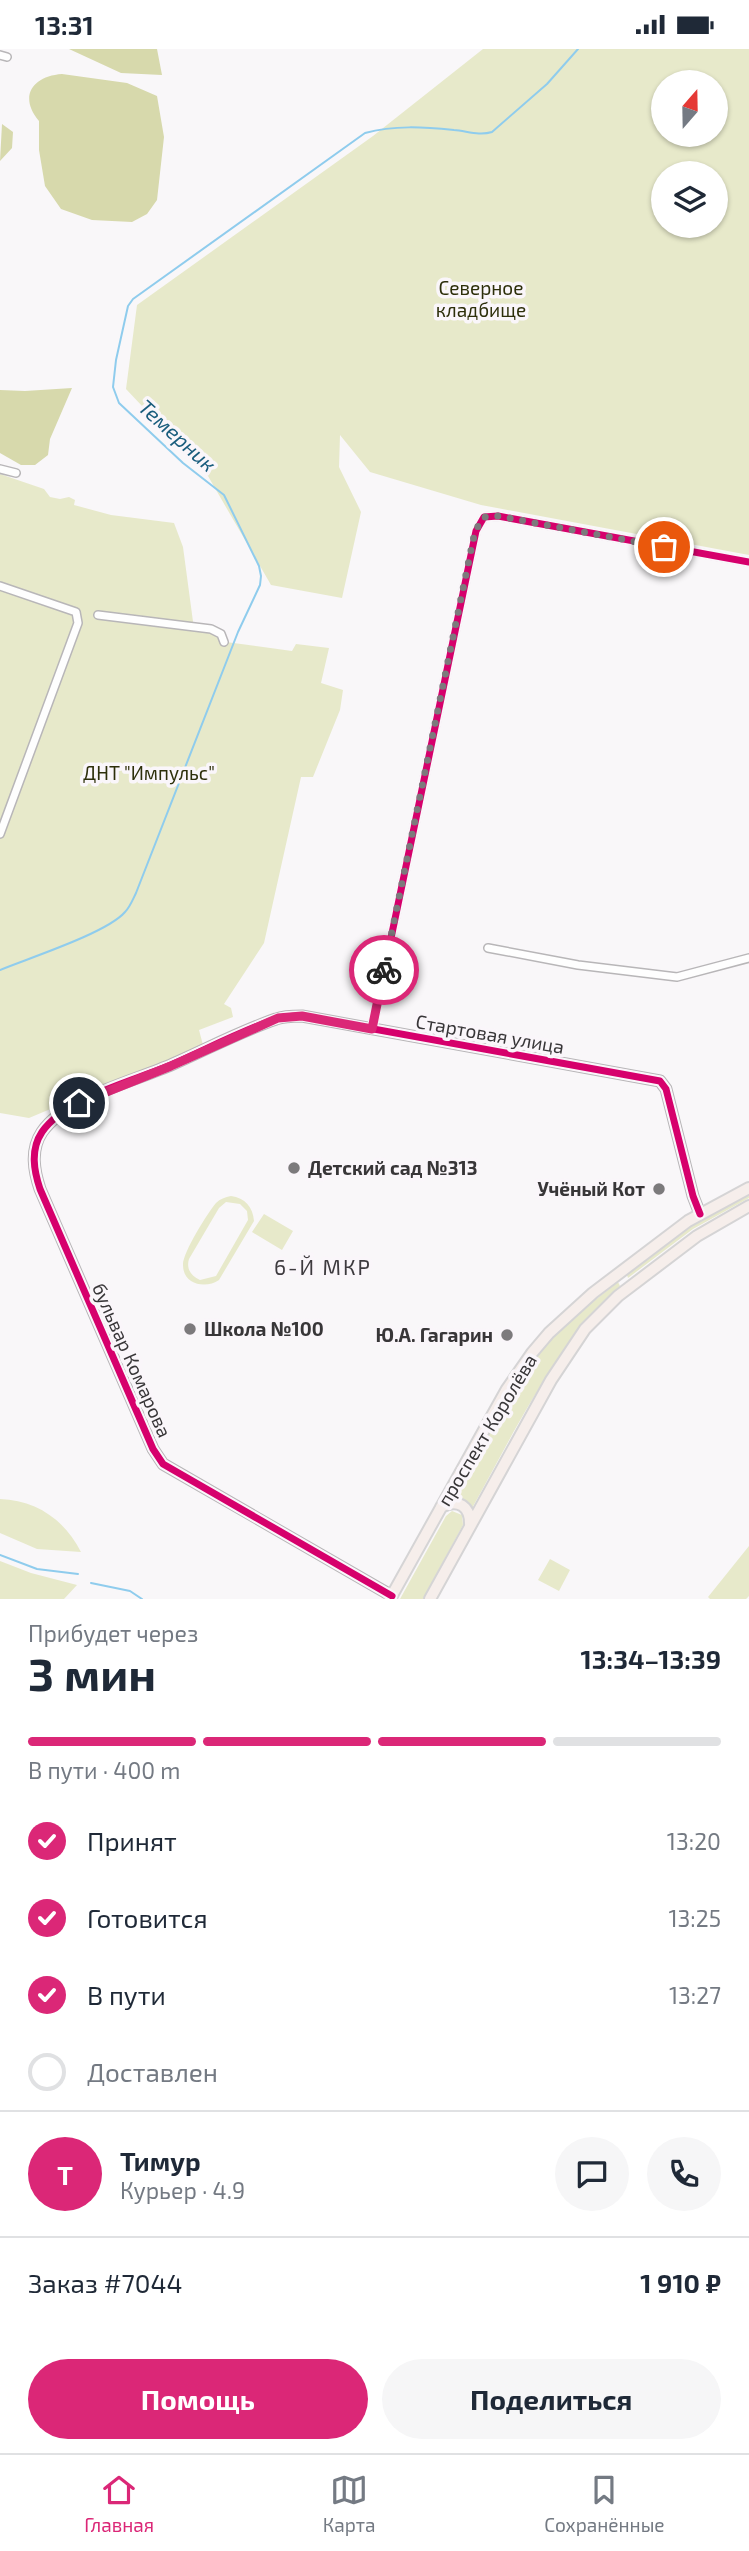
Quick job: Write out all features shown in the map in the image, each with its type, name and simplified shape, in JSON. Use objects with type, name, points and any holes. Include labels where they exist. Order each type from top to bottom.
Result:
[{"type":"main road","name":"проспект Королёва","points":[[391,1598],[507,1389],[532,1353],[567,1315],[621,1272],[701,1214],[749,1188]]},
{"type":"main road","name":"проспект Королёва","points":[[430,1599],[566,1353],[596,1318],[630,1287],[697,1236],[749,1206]]},
{"type":"main road","points":[[621,1272],[622,1283],[630,1287]]},
{"type":"main road","points":[[441,1507],[448,1503],[463,1505],[468,1511],[470,1526]]},
{"type":"street","points":[[0,469],[16,473]]},
{"type":"street","points":[[372,1029],[475,531],[484,517],[498,516],[749,562]]},
{"type":"street","points":[[0,586],[76,613],[78,623],[0,834]]},
{"type":"street","points":[[98,615],[211,629],[220,633],[224,642]]},
{"type":"street","points":[[488,948],[578,965],[677,977],[749,958]]},
{"type":"street","name":"Стартовая улица","points":[[38,1139],[49,1124],[79,1103],[171,1066],[278,1018],[302,1016],[660,1081],[666,1090],[693,1196],[701,1214]]},
{"type":"street","name":"бульвар Комарова","points":[[38,1139],[34,1165],[40,1189],[149,1439],[163,1464],[391,1598]]},
{"type":"green space","points":[[69,49],[157,49],[162,75],[121,73]]},
{"type":"green space","name":"Северное кладбище","points":[[483,49],[749,49],[749,555],[481,505],[370,472],[340,435],[339,467],[361,512],[342,598],[271,585],[208,476],[126,389],[137,305],[373,136]]},
{"type":"green space","points":[[62,74],[127,83],[157,96],[164,137],[157,200],[147,214],[132,222],[92,220],[61,209],[45,186],[39,150],[39,121],[33,112],[29,96],[36,83]]},
{"type":"green space","points":[[2,124],[13,132],[12,148],[0,161]]},
{"type":"green space","points":[[72,388],[50,439],[48,455],[35,465],[21,465],[0,453],[0,390]]},
{"type":"green space","name":"ДНТ \"Импульс\"","points":[[0,474],[44,489],[50,497],[69,497],[75,500],[74,505],[111,515],[174,523],[183,547],[194,629],[221,634],[226,642],[292,651],[296,644],[329,648],[321,683],[343,690],[340,710],[313,777],[301,777],[264,943],[224,1004],[231,1008],[233,1017],[199,1030],[203,1045],[29,1118],[0,1113]]},
{"type":"green space","points":[[749,1194],[749,1198],[693,1229],[628,1278],[627,1275],[691,1226]]},
{"type":"green space","points":[[231,1196],[247,1204],[254,1221],[219,1280],[208,1284],[191,1281],[184,1272],[183,1265],[187,1252],[212,1208],[219,1200]],"holes":[[[226,1202],[240,1204],[247,1211],[248,1220],[216,1276],[200,1280],[189,1269],[189,1259],[219,1208]]]},
{"type":"green space","points":[[264,1214],[293,1231],[282,1250],[252,1232]]},
{"type":"green space","points":[[618,1282],[620,1286],[574,1337],[555,1364],[471,1510],[452,1499],[501,1410],[535,1359],[563,1328]]},
{"type":"green space","points":[[0,1499],[26,1503],[48,1514],[67,1530],[81,1552],[37,1549],[0,1533]]},
{"type":"green space","points":[[452,1511],[462,1515],[463,1525],[423,1599],[400,1599],[446,1516]]},
{"type":"green space","points":[[749,1546],[749,1596],[746,1599],[710,1599],[708,1597]]},
{"type":"green space","points":[[550,1559],[570,1570],[559,1591],[538,1580]]},
{"type":"green space","points":[[0,1561],[31,1573],[77,1585],[64,1599],[0,1599]]},
{"type":"waterway","name":"Темерник","points":[[0,970],[102,928],[116,920],[128,908],[238,632],[260,585],[259,566],[224,495],[183,463],[119,403],[113,387],[128,306],[133,299],[365,133],[409,127],[492,132],[547,84],[578,49]]},
{"type":"waterway","name":"Темерник","points":[[0,1555],[37,1569],[78,1574]]},
{"type":"waterway","name":"Темерник","points":[[91,1583],[130,1591],[142,1599]]},
{"type":"cycle path","points":[[372,1029],[476,531],[484,517],[498,516],[749,562]]},
{"type":"cycle path","points":[[392,1596],[163,1464],[153,1449],[40,1189],[34,1161],[42,1132],[67,1109],[102,1091],[173,1064],[263,1024],[282,1017],[302,1016],[660,1081],[666,1089],[700,1214]]},
{"type":"way so far","points":[[384,970],[475,531],[484,517],[498,516],[664,547]]},
{"type":"place","name":"Детский сад №313","points":[[294,1168]]},
{"type":"place","name":"Учёный Кот","points":[[659,1189]]},
{"type":"place","name":"Школа №100","points":[[190,1329]]},
{"type":"place","name":"Ю.А. Гагарин","points":[[507,1335]]},
{"type":"district","name":"6-Й МКР","points":[[323,1268]]},
{"type":"route","points":[[79,1103],[171,1066],[278,1018],[302,1016],[372,1029],[384,970]]}]
